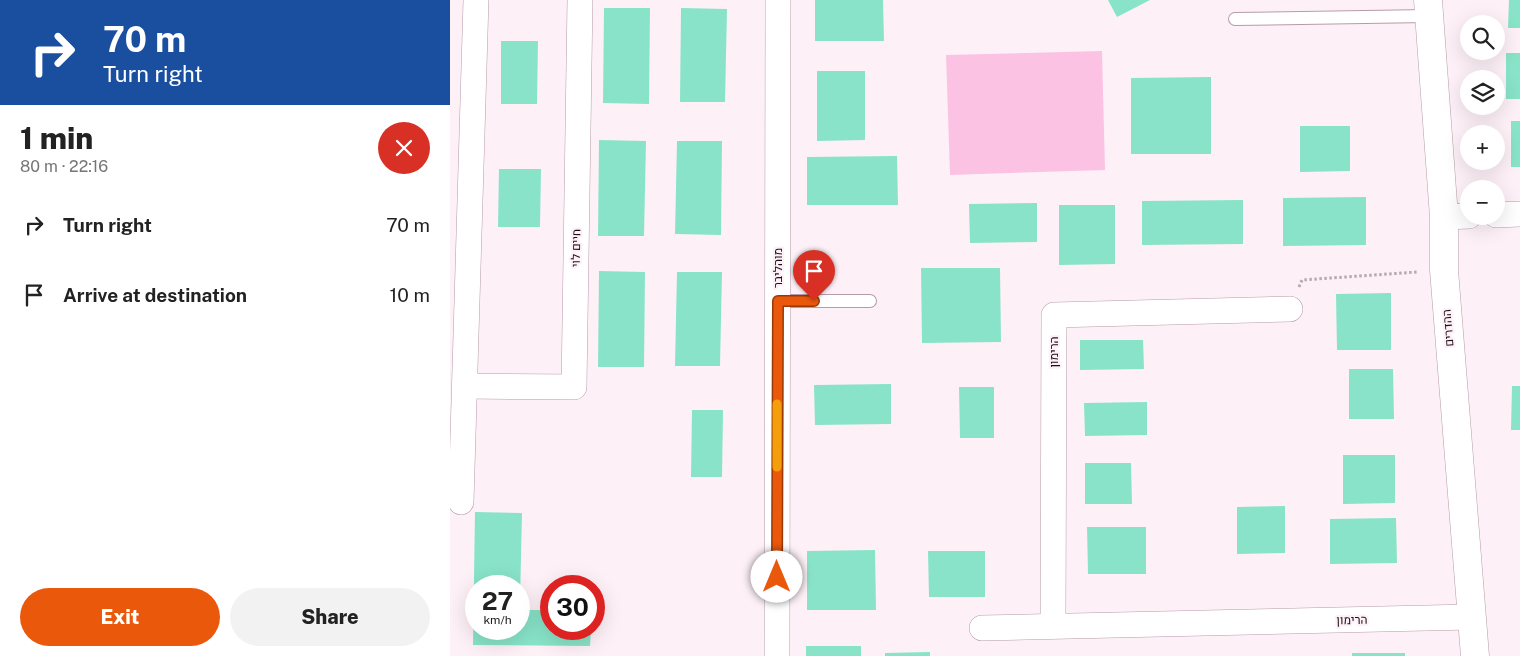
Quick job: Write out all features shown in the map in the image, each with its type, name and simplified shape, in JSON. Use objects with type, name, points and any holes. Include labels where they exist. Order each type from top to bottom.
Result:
[{"type":"main road","name":"ההדרים","points":[[1428,8],[1456,216],[1444,270],[1474,656]]},
{"type":"street","points":[[461,502],[476,0]]},
{"type":"street","name":"חיים לוי","points":[[465,386],[574,387],[580,0]]},
{"type":"street","name":"מוהליבר","points":[[777,656],[778,0]]},
{"type":"street","points":[[1505,215],[1520,214]]},
{"type":"street","name":"הרימון","points":[[1053,626],[1054,314],[1290,309]]},
{"type":"street","name":"הרימון","points":[[982,628],[1472,618]]},
{"type":"lane","points":[[1235,19],[1428,8]]},
{"type":"lane","points":[[778,301],[870,301]]},
{"type":"path","points":[[1290,309],[1302,280],[1444,270]]},
{"type":"shaded area","points":[[1102,51],[1105,170],[950,175],[946,55]]},
{"type":"building","points":[[815,0],[883,0],[884,41],[815,41]]},
{"type":"building","points":[[1108,0],[1150,0],[1117,17]]},
{"type":"building","points":[[1509,0],[1520,0],[1520,28],[1508,28]]},
{"type":"building","points":[[604,8],[650,8],[649,104],[603,103]]},
{"type":"building","points":[[681,8],[727,9],[725,102],[680,102]]},
{"type":"building","points":[[501,41],[538,41],[537,104],[501,104]]},
{"type":"building","points":[[1506,53],[1520,53],[1520,99],[1506,99]]},
{"type":"building","points":[[817,71],[865,71],[865,140],[817,141]]},
{"type":"building","points":[[1211,77],[1211,154],[1131,154],[1131,78]]},
{"type":"building","points":[[1511,121],[1520,121],[1520,167],[1511,167]]},
{"type":"building","points":[[1300,126],[1350,126],[1350,171],[1300,172]]},
{"type":"building","points":[[599,140],[646,141],[644,236],[598,236]]},
{"type":"building","points":[[677,141],[722,141],[721,235],[675,234]]},
{"type":"building","points":[[897,156],[898,205],[807,205],[807,157]]},
{"type":"building","points":[[499,169],[541,169],[540,227],[498,227]]},
{"type":"building","points":[[1366,197],[1366,245],[1283,246],[1283,198]]},
{"type":"building","points":[[1243,200],[1243,244],[1142,245],[1142,201]]},
{"type":"building","points":[[1037,203],[1037,242],[970,243],[969,204]]},
{"type":"building","points":[[1059,205],[1115,205],[1115,264],[1059,265]]},
{"type":"building","points":[[921,268],[1000,268],[1001,342],[922,343]]},
{"type":"building","points":[[599,271],[645,272],[644,367],[598,367]]},
{"type":"building","points":[[677,272],[722,272],[720,366],[675,366]]},
{"type":"building","points":[[1391,293],[1391,350],[1337,350],[1336,294]]},
{"type":"building","points":[[1080,340],[1143,340],[1144,369],[1080,370]]},
{"type":"building","points":[[1349,369],[1393,369],[1394,419],[1349,419]]},
{"type":"building","points":[[891,384],[891,424],[815,425],[814,385]]},
{"type":"building","points":[[1512,386],[1520,386],[1520,430],[1511,430]]},
{"type":"building","points":[[959,387],[994,387],[994,438],[960,438]]},
{"type":"building","points":[[1147,402],[1147,435],[1085,436],[1084,403]]},
{"type":"building","points":[[692,410],[723,410],[722,477],[691,477]]},
{"type":"building","points":[[1343,455],[1395,455],[1395,503],[1343,504]]},
{"type":"building","points":[[1085,463],[1131,463],[1132,504],[1085,504]]},
{"type":"building","points":[[1285,506],[1285,553],[1237,554],[1237,507]]},
{"type":"building","points":[[475,512],[522,513],[521,575],[474,575]]},
{"type":"building","points":[[1396,518],[1397,563],[1330,564],[1330,519]]},
{"type":"building","points":[[1087,527],[1146,527],[1146,574],[1088,574]]},
{"type":"building","points":[[875,550],[876,610],[807,610],[807,551]]},
{"type":"building","points":[[928,551],[985,551],[985,597],[929,597]]},
{"type":"building","points":[[530,610],[540,610],[540,640],[590,640],[590,646],[473,645],[473,640],[530,640]]},
{"type":"building","points":[[806,646],[861,646],[861,656],[806,656]]},
{"type":"building","points":[[930,652],[930,656],[885,656],[885,653]]},
{"type":"building","points":[[1352,653],[1405,653],[1405,656],[1352,656]]},
{"type":"slow traffic","points":[[777,404],[777,467]]},
{"type":"route","points":[[777,577],[778,301],[814,301]]}]
